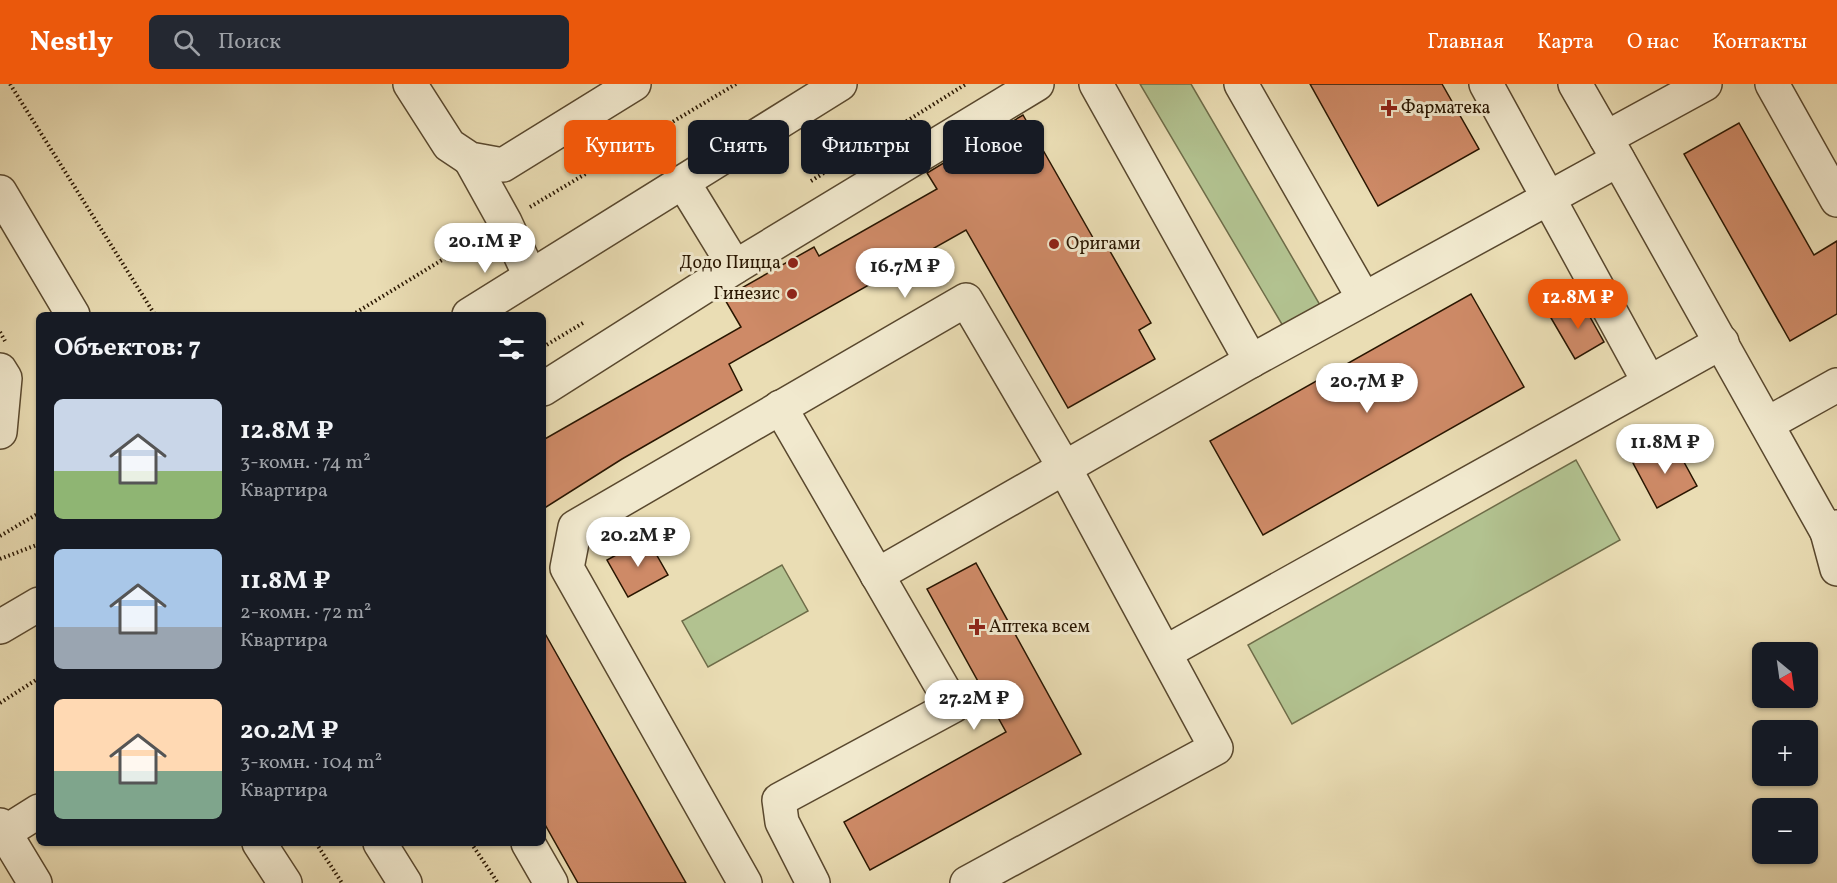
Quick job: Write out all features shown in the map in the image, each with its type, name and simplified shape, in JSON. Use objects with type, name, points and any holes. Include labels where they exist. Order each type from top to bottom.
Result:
[{"type":"street","points":[[410,84],[449,145],[470,159],[503,165],[634,84]]},
{"type":"street","points":[[474,312],[840,84]]},
{"type":"street","points":[[546,387],[735,267],[1037,84]]},
{"type":"street","points":[[1096,84],[1251,361]]},
{"type":"street","points":[[1241,84],[1364,299]]},
{"type":"street","points":[[1486,84],[1649,382]]},
{"type":"street","points":[[1575,84],[1767,424],[1832,530],[1837,569]]},
{"type":"street","points":[[877,575],[1251,361],[1548,197],[1705,84]]},
{"type":"street","points":[[1772,84],[1837,200]]},
{"type":"street","points":[[470,159],[505,222],[530,276]]},
{"type":"street","points":[[683,182],[735,267]]},
{"type":"street","points":[[0,192],[71,312]]},
{"type":"street","points":[[745,883],[567,568],[575,527],[966,300],[1064,467],[1216,748],[967,883]]},
{"type":"street","points":[[1166,652],[1722,342]]},
{"type":"street","points":[[0,370],[4,378],[0,432]]},
{"type":"street","points":[[1767,424],[1837,385]]},
{"type":"street","points":[[780,407],[953,706],[779,800],[782,822],[809,882]]},
{"type":"street","points":[[0,627],[36,606]]},
{"type":"street","points":[[35,883],[2,829],[36,812]]},
{"type":"street","points":[[262,846],[285,883]]},
{"type":"street","points":[[382,846],[405,883]]},
{"type":"street","points":[[530,846],[551,883]]},
{"type":"path","points":[[10,84],[153,312]]},
{"type":"path","points":[[357,312],[736,84]]},
{"type":"path","points":[[0,536],[36,515]]},
{"type":"path","points":[[0,559],[36,545]]},
{"type":"path","points":[[0,703],[36,680]]},
{"type":"path","points":[[318,846],[342,883]]},
{"type":"path","points":[[473,846],[498,883]]},
{"type":"green space","points":[[1140,84],[1191,84],[1320,305],[1283,326]]},
{"type":"green space","points":[[1576,460],[1620,540],[1292,724],[1248,645]]},
{"type":"green space","points":[[782,565],[808,611],[708,667],[682,621]]},
{"type":"building","points":[[1310,84],[1442,84],[1479,149],[1378,206]]},
{"type":"building","points":[[1023,115],[1026,120],[1015,120]]},
{"type":"building","points":[[1739,123],[1814,255],[1837,241],[1837,314],[1790,341],[1684,154]]},
{"type":"building","points":[[1044,152],[1100,250],[1107,246],[1151,323],[1139,330],[1155,359],[1068,408],[966,230],[729,364],[742,390],[622,459],[546,507],[546,438],[741,327],[724,298],[814,247],[819,256],[937,189],[928,174],[931,174],[931,171],[943,163],[943,174],[1044,174]]},
{"type":"building","points":[[1471,294],[1524,387],[1263,535],[1210,441]]},
{"type":"building","points":[[1581,301],[1604,342],[1575,359],[1551,318]]},
{"type":"building","points":[[1673,442],[1697,486],[1657,508],[1633,463]]},
{"type":"building","points":[[647,538],[668,575],[628,597],[607,560]]},
{"type":"building","points":[[976,563],[1081,754],[870,870],[844,822],[1006,732],[927,589]]},
{"type":"building","points":[[546,635],[686,883],[578,883],[546,826]]},
{"type":"place","name":"Фарматека","points":[[1389,108]]},
{"type":"place","name":"Оригами","points":[[1054,244]]},
{"type":"place","name":"Додо Пицца","points":[[793,263]]},
{"type":"place","name":"Гинезис","points":[[792,294]]},
{"type":"place","name":"Аптека всем","points":[[977,627]]}]
